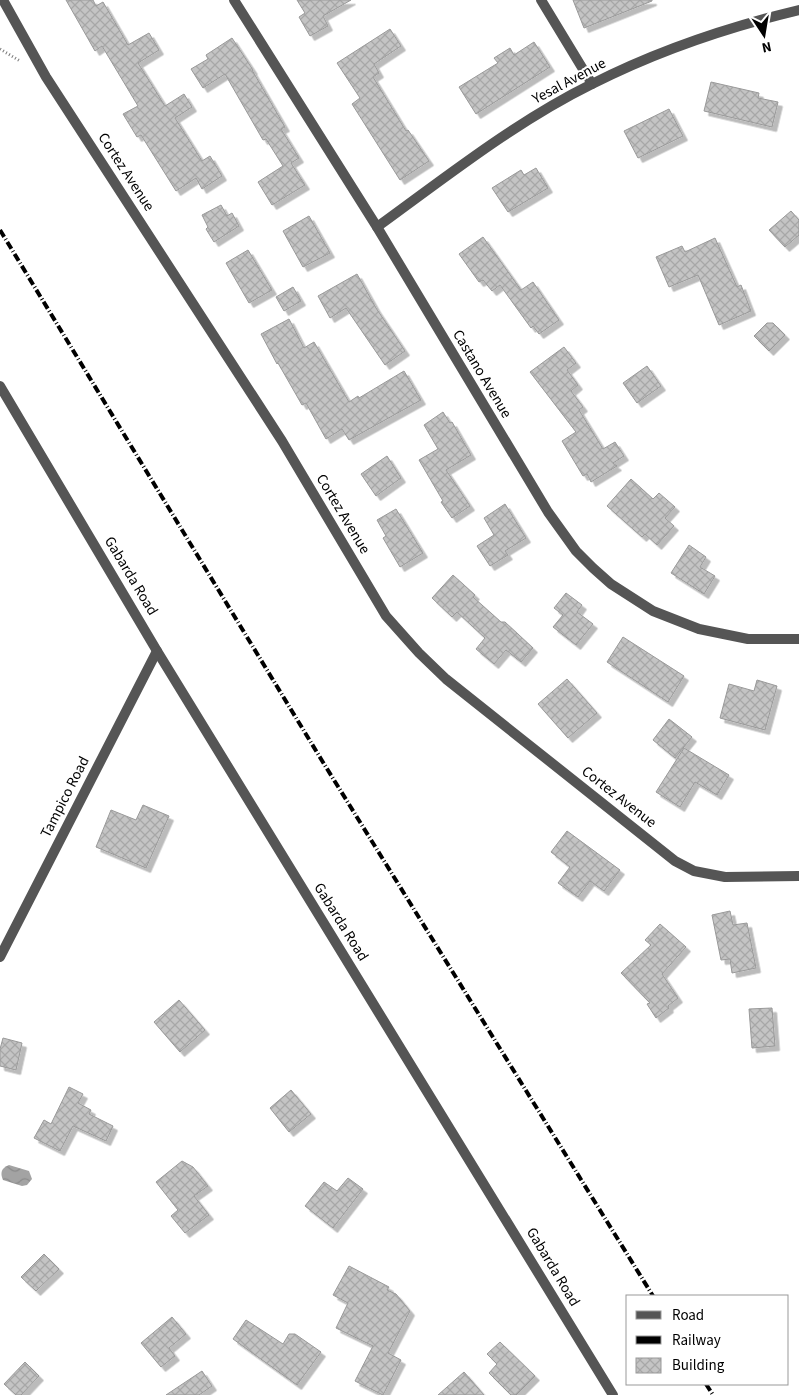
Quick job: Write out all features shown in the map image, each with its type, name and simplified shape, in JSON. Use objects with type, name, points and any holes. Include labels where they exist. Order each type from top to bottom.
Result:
[{"type":"street","name":"Cortez Avenue","points":[[3,0],[46,77],[282,441],[386,616],[419,653],[446,679],[675,861],[694,871],[725,877],[799,876]]},
{"type":"street","name":"Castano Avenue","points":[[234,0],[377,227],[548,512],[576,551],[611,584],[653,610],[699,629],[748,639],[799,638]]},
{"type":"street","points":[[541,0],[592,84]]},
{"type":"street","name":"Yesal Avenue","points":[[377,227],[528,120],[592,84],[696,39],[799,10]]},
{"type":"street","name":"Gabarda Road","points":[[0,386],[158,651],[613,1395]]},
{"type":"street","name":"Tampico Road","points":[[0,957],[158,651]]},
{"type":"water","points":[[9,1165],[29,1171],[32,1179],[27,1185],[22,1186],[3,1180],[2,1171]]},
{"type":"building","points":[[66,0],[93,0],[96,6],[103,2],[128,45],[149,33],[159,50],[138,63],[165,106],[184,94],[192,107],[175,118],[202,161],[210,156],[222,176],[202,189],[196,178],[176,191],[141,135],[137,137],[123,114],[138,106],[102,46],[95,51]]},
{"type":"building","points":[[297,0],[351,0],[323,16],[328,26],[310,36],[299,17],[305,13]]},
{"type":"building","points":[[573,0],[652,0],[652,1],[584,28]]},
{"type":"building","points":[[390,29],[401,46],[374,64],[379,73],[373,77],[406,131],[408,130],[429,161],[400,180],[352,104],[360,98],[337,63]]},
{"type":"building","points":[[232,38],[253,70],[285,127],[281,129],[299,158],[291,163],[305,185],[272,205],[258,182],[283,166],[266,139],[263,140],[225,74],[203,88],[191,69],[208,59],[206,55]]},
{"type":"building","points":[[534,42],[550,67],[476,114],[459,87],[498,63],[494,58],[510,48],[514,55]]},
{"type":"building","points":[[711,82],[759,93],[758,98],[778,102],[772,127],[704,111]]},
{"type":"building","points":[[669,109],[683,136],[638,158],[624,131]]},
{"type":"building","points":[[536,168],[548,188],[508,212],[492,188],[521,170],[524,175]]},
{"type":"building","points":[[221,205],[227,216],[232,213],[239,226],[214,242],[206,229],[208,227],[202,215]]},
{"type":"building","points":[[791,211],[799,220],[799,235],[785,247],[769,230]]},
{"type":"building","points":[[309,216],[330,253],[303,267],[283,231]]},
{"type":"building","points":[[483,237],[521,290],[533,282],[559,320],[539,334],[533,326],[531,328],[500,285],[492,291],[483,280],[479,282],[459,254]]},
{"type":"building","points":[[715,238],[737,287],[741,285],[751,311],[719,325],[698,275],[669,287],[656,257],[682,246],[685,252]]},
{"type":"building","points":[[248,250],[272,290],[249,303],[226,263]]},
{"type":"building","points":[[357,274],[376,308],[405,351],[385,365],[346,308],[330,318],[318,296]]},
{"type":"building","points":[[293,287],[301,301],[284,311],[276,297]]},
{"type":"building","points":[[289,319],[304,348],[314,342],[349,402],[404,371],[421,400],[349,440],[342,429],[326,439],[306,403],[302,405],[261,334]]},
{"type":"building","points":[[767,323],[773,323],[785,335],[769,351],[754,336]]},
{"type":"building","points":[[564,347],[576,363],[567,370],[578,385],[571,391],[583,407],[579,410],[603,449],[615,442],[624,456],[613,463],[617,466],[591,482],[587,474],[583,476],[562,441],[576,432],[530,372]]},
{"type":"building","points":[[647,366],[661,386],[637,403],[623,383]]},
{"type":"building","points":[[443,412],[450,423],[452,422],[471,455],[446,470],[470,506],[452,518],[441,502],[443,501],[419,460],[438,449],[424,425]]},
{"type":"building","points":[[387,456],[401,478],[376,496],[361,474]]},
{"type":"building","points":[[631,479],[653,499],[659,493],[675,507],[665,518],[674,526],[657,545],[645,534],[642,537],[607,506]]},
{"type":"building","points":[[505,504],[526,538],[505,551],[508,555],[490,566],[477,546],[494,535],[484,518]]},
{"type":"building","points":[[396,509],[423,553],[400,567],[383,538],[386,536],[377,520]]},
{"type":"building","points":[[689,545],[706,557],[700,567],[715,576],[704,594],[671,573]]},
{"type":"building","points":[[453,575],[475,595],[473,597],[501,622],[505,622],[533,648],[521,662],[506,650],[494,664],[476,649],[485,638],[457,612],[452,617],[432,598]]},
{"type":"building","points":[[566,593],[582,605],[577,612],[593,624],[576,645],[553,627],[563,615],[554,608]]},
{"type":"building","points":[[623,637],[684,676],[668,702],[607,662]]},
{"type":"building","points":[[567,679],[597,713],[568,738],[538,704]]},
{"type":"building","points":[[757,680],[777,686],[765,730],[720,718],[729,684],[754,691]]},
{"type":"building","points":[[669,719],[692,737],[675,758],[653,740]]},
{"type":"building","points":[[684,748],[729,775],[717,795],[695,782],[680,807],[656,792]]},
{"type":"building","points":[[143,805],[169,816],[146,868],[96,847],[111,810],[136,820]]},
{"type":"building","points":[[567,831],[620,870],[604,891],[590,881],[578,897],[558,883],[570,867],[551,852]]},
{"type":"building","points":[[730,911],[733,925],[747,923],[756,968],[732,973],[730,959],[721,960],[712,915]]},
{"type":"building","points":[[660,924],[686,947],[662,974],[678,998],[656,1018],[647,1004],[650,1003],[621,973],[651,945],[645,940]]},
{"type":"building","points":[[179,1000],[205,1030],[180,1052],[154,1022]]},
{"type":"building","points":[[772,1008],[775,1046],[752,1048],[749,1009]]},
{"type":"building","points":[[3,1038],[22,1043],[16,1070],[0,1066],[0,1049]]},
{"type":"building","points":[[69,1087],[83,1094],[78,1103],[91,1110],[89,1114],[113,1126],[106,1141],[73,1126],[60,1151],[34,1138],[44,1120],[51,1124]]},
{"type":"building","points":[[291,1090],[311,1114],[289,1132],[270,1108]]},
{"type":"building","points":[[182,1161],[193,1167],[208,1186],[194,1196],[209,1215],[185,1233],[171,1216],[178,1210],[156,1182]]},
{"type":"building","points":[[348,1178],[363,1189],[333,1228],[305,1206],[324,1182],[337,1191]]},
{"type":"building","points":[[44,1254],[59,1269],[36,1291],[21,1277]]},
{"type":"building","points":[[349,1266],[389,1287],[387,1290],[396,1294],[410,1311],[388,1353],[401,1360],[383,1395],[355,1381],[373,1346],[336,1328],[348,1303],[333,1295]]},
{"type":"building","points":[[172,1317],[186,1334],[169,1348],[175,1356],[161,1367],[141,1343]]},
{"type":"building","points":[[246,1320],[283,1344],[289,1334],[295,1334],[321,1352],[297,1385],[233,1339]]},
{"type":"building","points":[[500,1342],[535,1376],[516,1395],[511,1395],[489,1373],[497,1364],[487,1354]]},
{"type":"building","points":[[25,1362],[39,1376],[21,1395],[16,1395],[4,1384]]},
{"type":"building","points":[[202,1371],[212,1386],[199,1395],[166,1395]]},
{"type":"building","points":[[464,1372],[484,1395],[438,1395]]},
{"type":"railway","points":[[0,230],[321,759],[652,1295]]},
{"type":"railway","points":[[707,1385],[713,1395]]}]
